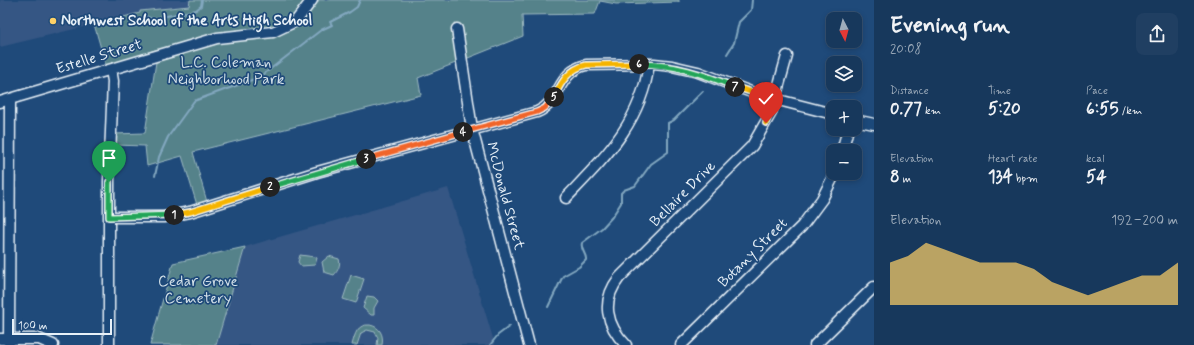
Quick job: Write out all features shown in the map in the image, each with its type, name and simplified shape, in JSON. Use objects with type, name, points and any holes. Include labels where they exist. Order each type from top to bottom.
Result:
[{"type":"street","name":"Estelle Street","points":[[5,100],[217,38],[264,34],[280,30],[296,21],[312,0]]},
{"type":"street","name":"McDonald Street","points":[[457,29],[472,129],[529,345]]},
{"type":"street","name":"Bellaire Drive","points":[[626,345],[611,327],[608,315],[608,298],[616,282],[752,146],[766,123],[775,99],[787,56]]},
{"type":"street","points":[[109,217],[164,217],[190,212],[317,172],[540,111],[550,103],[568,74],[579,67],[586,65],[649,64],[688,69],[775,99],[826,112]]},
{"type":"street","points":[[566,198],[610,152],[619,139],[644,93],[649,64]]},
{"type":"street","points":[[109,345],[110,127],[113,80],[111,70]]},
{"type":"street","points":[[5,100],[6,341],[40,339],[53,345]]},
{"type":"street","points":[[862,121],[874,124]]},
{"type":"street","name":"Botany Street","points":[[682,345],[802,226],[822,199],[832,180]]},
{"type":"street","points":[[815,345],[874,287]]},
{"type":"shaded area","name":"Northwest School of the Arts High School","points":[[0,0],[192,0],[192,9],[141,13],[0,47]]},
{"type":"shaded area","points":[[448,188],[495,345],[216,345],[245,247]]},
{"type":"green space","name":"L.C. Coleman Neighborhood Park","points":[[190,0],[679,0],[679,2],[616,4],[600,1],[595,14],[522,15],[523,36],[418,78],[421,95],[193,152],[207,202],[197,205],[182,156],[147,166],[145,146],[114,145],[114,134],[145,133],[158,49],[106,66],[94,24],[140,13],[140,11],[189,6]]},
{"type":"green space","name":"Cedar Grove Cemetery","points":[[245,247],[216,345],[150,345],[173,263]]},
{"type":"green space","points":[[300,255],[317,258],[315,265],[301,266],[298,262]]},
{"type":"green space","points":[[329,256],[339,259],[340,261],[337,272],[334,275],[324,272],[322,262]]},
{"type":"green space","points":[[351,275],[364,279],[356,303],[343,299]]},
{"type":"green space","points":[[367,296],[374,297],[378,301],[374,308],[374,315],[371,315],[363,308]]},
{"type":"green space","points":[[370,325],[379,330],[382,335],[382,345],[377,345],[378,338],[375,332],[367,330],[361,333],[357,345],[352,345],[357,330],[362,326]]},
{"type":"waterway","points":[[145,16],[152,19],[196,10],[201,6],[202,0]]},
{"type":"waterway","points":[[155,176],[159,157],[168,137],[194,101],[260,77],[321,30],[332,25],[330,22],[357,7],[360,0]]},
{"type":"waterway","points":[[727,54],[734,43],[739,22],[751,10],[752,0]]},
{"type":"waterway","points":[[548,307],[563,276],[579,267],[586,260],[582,243],[602,228],[612,217],[621,203],[621,193],[624,190],[635,186],[651,164],[668,152],[668,123],[674,120],[703,91]]},
{"type":"waterway","points":[[490,345],[498,335],[510,326]]},
{"type":"place","name":"Northwest School of the Arts High School","points":[[53,21]]},
{"type":"route","points":[[109,182],[109,217],[164,217],[190,212],[317,172],[540,111],[553,100],[568,74],[572,70],[586,65],[654,64],[672,66],[698,72],[736,87],[775,99],[766,123]]}]
